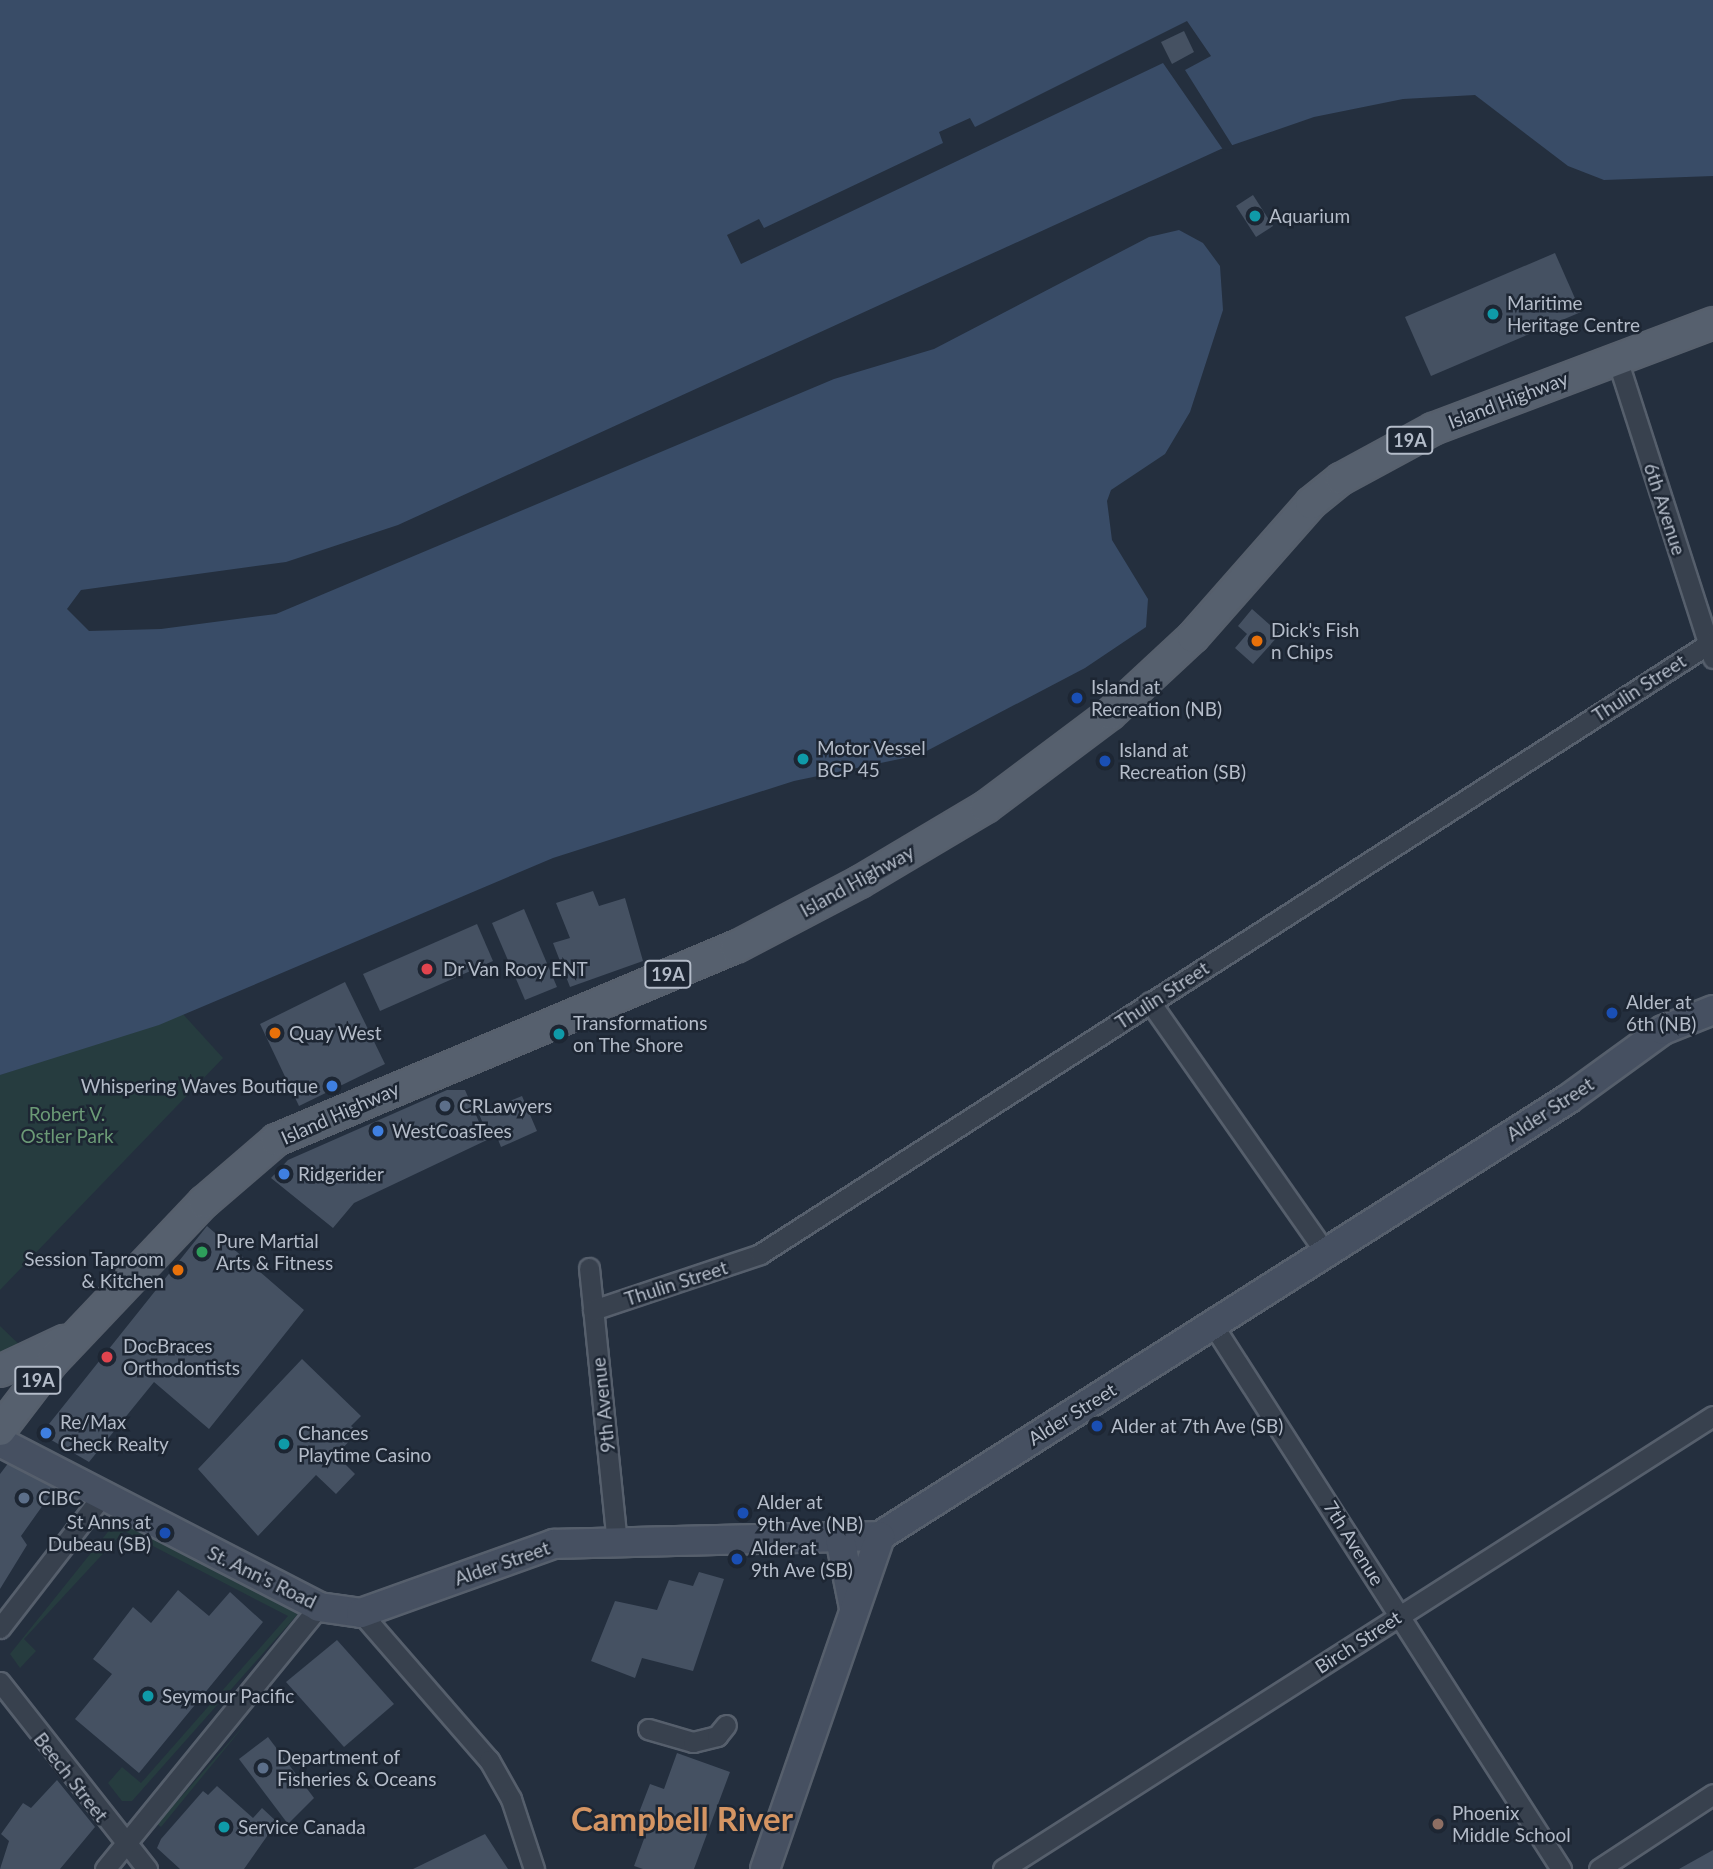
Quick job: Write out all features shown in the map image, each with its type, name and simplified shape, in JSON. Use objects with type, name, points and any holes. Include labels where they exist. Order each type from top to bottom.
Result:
[{"type":"main road","name":"Island Highway","points":[[0,1430],[80,1333],[204,1202],[276,1140],[736,947],[860,882],[986,807],[1110,714],[1193,637],[1311,503],[1341,479],[1433,429],[1713,323]]},
{"type":"main road","points":[[0,1371],[80,1333]]},
{"type":"street","name":"6th Avenue","points":[[1617,359],[1711,647]]},
{"type":"street","name":"Thulin Street","points":[[593,1310],[760,1254],[1150,1002],[1711,647]]},
{"type":"street","points":[[1150,1002],[1325,1252]]},
{"type":"street","name":"Alder Street","points":[[361,1613],[554,1544],[880,1536],[1568,1099],[1663,1030],[1713,1010]]},
{"type":"street","name":"9th Avenue","points":[[589,1268],[617,1542]]},
{"type":"street","name":"7th Avenue","points":[[1213,1325],[1561,1869]]},
{"type":"street","name":"Birch Street","points":[[1003,1869],[1713,1416]]},
{"type":"street","name":"St. Ann's Road","points":[[0,1442],[319,1606],[361,1613]]},
{"type":"street","points":[[0,1628],[102,1496]]},
{"type":"street","points":[[765,1869],[880,1536]]},
{"type":"street","points":[[840,1538],[854,1608]]},
{"type":"street","points":[[105,1869],[319,1606]]},
{"type":"street","points":[[361,1613],[489,1760],[511,1799],[534,1869]]},
{"type":"street","name":"Beech Street","points":[[0,1682],[126,1846],[147,1869]]},
{"type":"street","points":[[648,1728],[693,1742],[717,1736],[726,1725]]},
{"type":"street","points":[[1599,1869],[1713,1794]]},
{"type":"green space","name":"Robert V. Ostler Park","points":[[182,1013],[223,1058],[0,1290],[0,1075]]},
{"type":"green space","points":[[0,1326],[26,1351],[0,1361]]},
{"type":"green space","points":[[119,1518],[305,1606],[132,1801],[122,1801],[108,1783],[122,1767],[141,1783],[288,1616],[124,1531],[24,1639],[36,1651],[20,1668],[10,1654]]},
{"type":"green space","points":[[247,1722],[161,1827],[157,1824]]},
{"type":"water","points":[[0,0],[1713,0],[1713,176],[1604,180],[1568,166],[1475,95],[1403,99],[1314,117],[1221,149],[398,525],[286,562],[81,590],[67,609],[89,631],[161,629],[276,614],[834,379],[934,349],[1149,237],[1179,230],[1203,243],[1220,266],[1223,310],[1190,412],[1165,454],[1111,490],[1107,501],[1112,540],[1148,599],[1146,627],[1085,668],[919,755],[794,781],[553,858],[159,1025],[0,1075]]},
{"type":"pier","points":[[1187,21],[1211,56],[1185,70],[1234,148],[1224,151],[1163,63],[741,264],[727,235],[759,219],[764,228],[943,143],[939,132],[970,118],[975,127]]},
{"type":"building","points":[[1184,31],[1194,52],[1172,64],[1161,42]]},
{"type":"building","name":"Aquarium","points":[[1253,195],[1273,226],[1256,237],[1236,206]]},
{"type":"building","name":"Maritime Heritage Centre","points":[[1555,253],[1581,312],[1431,376],[1405,317]]},
{"type":"building","name":"Dick's Fish n Chips","points":[[1252,609],[1280,634],[1253,664],[1235,648],[1247,634],[1238,626]]},
{"type":"building","points":[[593,891],[599,906],[625,898],[643,961],[570,987],[553,943],[570,938],[556,903]]},
{"type":"building","points":[[524,909],[557,987],[525,1000],[492,923]]},
{"type":"building","points":[[477,924],[493,961],[380,1011],[363,974]]},
{"type":"building","points":[[345,982],[385,1064],[299,1106],[260,1024]]},
{"type":"building","points":[[447,1090],[465,1090],[487,1140],[354,1203],[333,1228],[271,1178],[288,1160]]},
{"type":"building","points":[[522,1096],[537,1131],[501,1147],[497,1137],[490,1140],[479,1114]]},
{"type":"building","points":[[207,1226],[304,1310],[209,1429],[154,1382],[89,1462],[41,1434]]},
{"type":"building","name":"Chances Playtime Casino","points":[[302,1359],[361,1416],[351,1426],[358,1432],[336,1455],[355,1474],[336,1494],[316,1475],[258,1536],[198,1469]]},
{"type":"building","name":"CIBC","points":[[16,1453],[63,1477],[21,1536],[27,1545],[0,1589],[0,1474]]},
{"type":"building","points":[[699,1572],[724,1579],[693,1671],[642,1658],[635,1678],[591,1661],[615,1601],[657,1610],[669,1580],[693,1586]]},
{"type":"building","name":"Seymour Pacific","points":[[178,1590],[209,1616],[230,1592],[263,1622],[139,1773],[75,1719],[112,1674],[93,1659],[133,1607],[151,1623]]},
{"type":"building","points":[[337,1640],[394,1704],[344,1747],[286,1682]]},
{"type":"building","points":[[268,1737],[314,1798],[288,1824],[239,1759]]},
{"type":"building","points":[[677,1753],[730,1772],[694,1869],[643,1869],[634,1866],[648,1828],[635,1823],[650,1784],[664,1789]]},
{"type":"building","points":[[57,1780],[95,1827],[60,1869],[0,1869],[9,1841],[1,1834],[23,1803],[31,1808]]},
{"type":"building","name":"Service Canada","points":[[217,1786],[253,1818],[262,1808],[277,1822],[244,1869],[180,1869],[157,1848],[161,1839],[203,1791],[208,1795]]},
{"type":"building","points":[[485,1834],[508,1869],[413,1869]]},
{"type":"building","points":[[1713,1850],[1713,1869],[1679,1869]]},
{"type":"place","name":"Aquarium","points":[[1255,216]]},
{"type":"place","name":"Maritime Heritage Centre","points":[[1493,314]]},
{"type":"place","name":"Dick's Fish n Chips","points":[[1257,641]]},
{"type":"place","name":"Island at Recreation (NB)","points":[[1077,698]]},
{"type":"place","name":"Motor Vessel BCP 45","points":[[803,759]]},
{"type":"place","name":"Island at Recreation (SB)","points":[[1105,761]]},
{"type":"place","name":"Dr Van Rooy ENT","points":[[427,969]]},
{"type":"place","name":"Alder at 6th (NB)","points":[[1612,1013]]},
{"type":"place","name":"Quay West","points":[[275,1033]]},
{"type":"place","name":"Transformations on The Shore","points":[[559,1034]]},
{"type":"place","name":"Whispering Waves Boutique","points":[[332,1086]]},
{"type":"place","name":"CRLawyers","points":[[445,1106]]},
{"type":"place","name":"WestCoasTees","points":[[378,1131]]},
{"type":"place","name":"Ridgerider","points":[[284,1174]]},
{"type":"place","name":"Pure Martial Arts & Fitness","points":[[202,1252]]},
{"type":"place","name":"Session Taproom & Kitchen","points":[[178,1270]]},
{"type":"place","name":"DocBraces Orthodontists","points":[[107,1357]]},
{"type":"place","name":"Alder at 7th Ave (SB)","points":[[1097,1426]]},
{"type":"place","name":"Re/Max Check Realty","points":[[46,1433]]},
{"type":"place","name":"Chances Playtime Casino","points":[[284,1444]]},
{"type":"place","name":"CIBC","points":[[24,1498]]},
{"type":"place","name":"Alder at 9th Ave (NB)","points":[[743,1513]]},
{"type":"place","name":"St Anns at Dubeau (SB)","points":[[165,1533]]},
{"type":"place","name":"Alder at 9th Ave (SB)","points":[[737,1559]]},
{"type":"place","name":"Seymour Pacific","points":[[148,1696]]},
{"type":"place","name":"Department of Fisheries & Oceans","points":[[263,1768]]},
{"type":"place","name":"Phoenix Middle School","points":[[1438,1824]]},
{"type":"place","name":"Service Canada","points":[[224,1827]]},
{"type":"district","name":"Campbell River","points":[[682,1819]]}]
